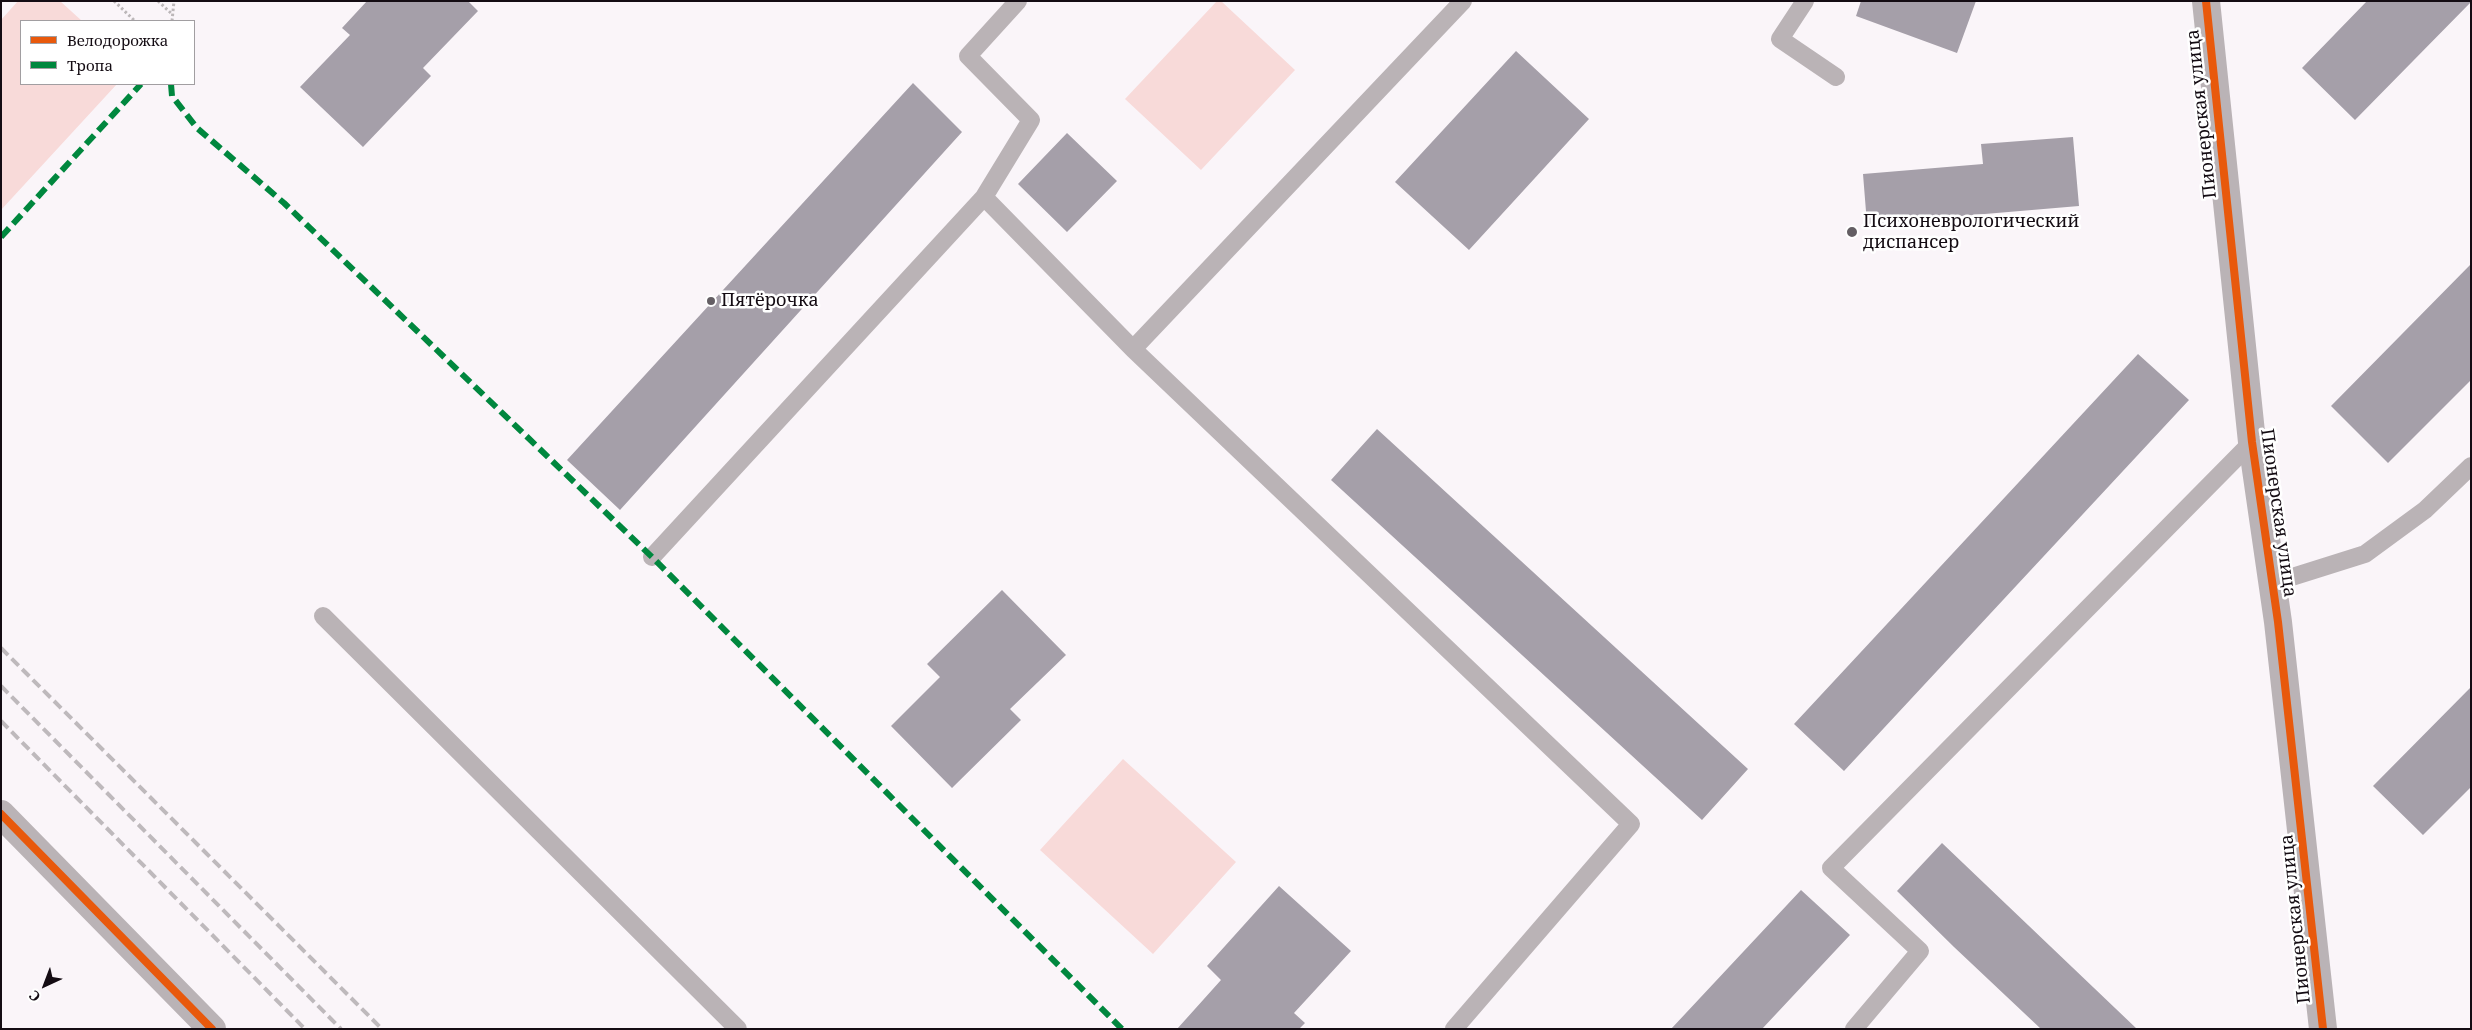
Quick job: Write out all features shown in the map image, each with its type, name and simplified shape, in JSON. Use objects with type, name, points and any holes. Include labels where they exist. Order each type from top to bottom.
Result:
[{"type":"street","name":"Пионерская улица","points":[[2206,1],[2252,442],[2273,583],[2322,1029]]},
{"type":"street","points":[[1,814],[212,1029]]},
{"type":"lane","points":[[652,557],[984,197],[1031,120],[968,56],[1018,1]]},
{"type":"lane","points":[[1132,349],[1463,1]]},
{"type":"lane","points":[[1805,1],[1780,39],[1836,76]]},
{"type":"lane","points":[[984,197],[1132,349],[1631,824],[1454,1029]]},
{"type":"lane","points":[[1854,1029],[1920,951],[1831,868],[2252,442]]},
{"type":"lane","points":[[2273,583],[2365,554],[2425,510],[2471,466]]},
{"type":"lane","points":[[323,616],[738,1029]]},
{"type":"path","points":[[114,1],[134,20]]},
{"type":"path","points":[[158,1],[173,15]]},
{"type":"path","points":[[172,20],[174,1]]},
{"type":"shaded area","points":[[18,1],[60,1],[81,20],[20,20],[20,85],[116,85],[1,210],[1,20]]},
{"type":"shaded area","points":[[1217,1],[1221,1],[1295,70],[1201,170],[1125,99]]},
{"type":"shaded area","points":[[1123,759],[1236,862],[1153,954],[1040,850]]},
{"type":"building","points":[[367,1],[468,1],[478,11],[423,68],[431,76],[363,147],[300,87],[350,35],[342,28]]},
{"type":"building","points":[[1861,1],[1976,1],[1957,53],[1856,16]]},
{"type":"building","points":[[2367,1],[2471,2],[2355,120],[2302,68]]},
{"type":"building","points":[[1516,51],[1589,119],[1469,250],[1395,182]]},
{"type":"building","points":[[913,83],[962,132],[620,510],[567,460]]},
{"type":"building","points":[[1067,133],[1117,181],[1067,232],[1018,184]]},
{"type":"building","points":[[2073,137],[2079,206],[1867,224],[1863,174],[1983,164],[1981,144]]},
{"type":"building","points":[[2471,264],[2471,380],[2388,463],[2331,406]]},
{"type":"building","points":[[2138,354],[2189,400],[1844,771],[1794,724]]},
{"type":"building","points":[[1377,429],[1748,769],[1702,820],[1331,480]]},
{"type":"building","points":[[1002,590],[1066,655],[1010,709],[1021,720],[952,788],[891,726],[940,677],[927,664]]},
{"type":"building","points":[[2471,687],[2471,787],[2423,835],[2373,786]]},
{"type":"building","points":[[1942,843],[2137,1029],[2041,1029],[1954,947],[1897,891]]},
{"type":"building","points":[[1279,886],[1351,951],[1294,1013],[1305,1023],[1299,1029],[1177,1029],[1221,980],[1207,966]]},
{"type":"building","points":[[1801,890],[1850,935],[1762,1029],[1671,1029]]},
{"type":"railway","points":[[1,648],[382,1029]]},
{"type":"railway","points":[[1,686],[341,1029]]},
{"type":"railway","points":[[1,721],[305,1029]]},
{"type":"marked path","points":[[1,237],[140,85]]},
{"type":"marked path","points":[[171,85],[172,96],[197,128],[284,203],[652,557],[1122,1029]]},
{"type":"cycle path","points":[[2206,1],[2252,442],[2278,622],[2323,1029]]},
{"type":"cycle path","points":[[1,814],[212,1029]]},
{"type":"place","name":"Психоневрологический диспансер","points":[[1852,232]]},
{"type":"place","name":"Пятёрочка","points":[[711,301]]}]
